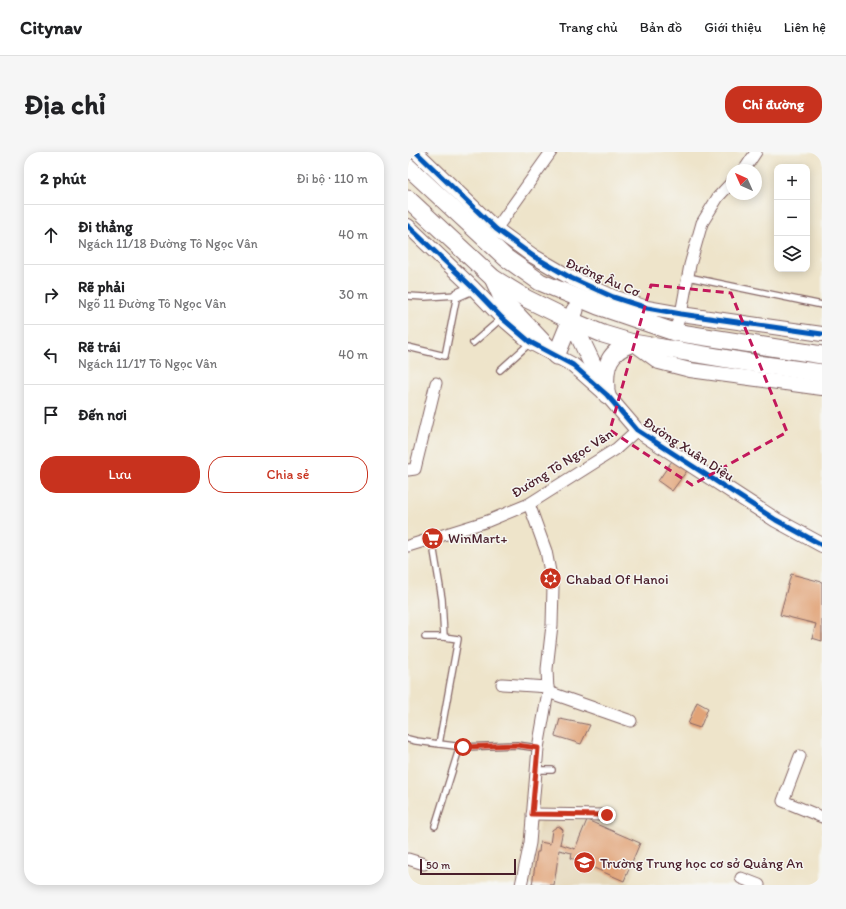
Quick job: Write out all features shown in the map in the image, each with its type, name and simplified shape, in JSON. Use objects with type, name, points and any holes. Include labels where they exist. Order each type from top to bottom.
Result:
[{"type":"main road","name":"Đường Âu Cơ","points":[[408,167],[506,258],[540,282],[579,299],[674,332],[822,355]]},
{"type":"main road","points":[[408,199],[493,278],[527,299],[572,321],[604,334],[633,343],[822,373]]},
{"type":"main road","points":[[493,278],[503,300],[556,356],[572,321],[579,299]]},
{"type":"main road","points":[[572,321],[607,395]]},
{"type":"main road","points":[[607,395],[605,375],[606,366],[611,357],[617,351],[633,343]]},
{"type":"street","name":"Đường Âu Cơ","points":[[416,152],[496,230],[533,256],[572,278],[614,297],[647,308],[822,334]]},
{"type":"street","points":[[496,230],[551,152]]},
{"type":"street","points":[[748,164],[756,152]]},
{"type":"street","points":[[674,332],[681,314],[688,277],[702,223],[718,197],[726,188]]},
{"type":"street","points":[[408,226],[502,318],[530,342],[556,356]]},
{"type":"street","points":[[457,295],[473,288]]},
{"type":"street","points":[[633,343],[659,362],[690,370],[822,388]]},
{"type":"street","name":"Đường Xuân Diệu","points":[[556,356],[573,365],[607,395],[637,430],[776,520],[822,545]]},
{"type":"street","points":[[408,470],[415,469],[436,383]]},
{"type":"street","name":"Đường Tô Ngọc Vân","points":[[408,546],[488,521],[529,504],[616,449],[637,430]]},
{"type":"street","points":[[521,885],[530,843],[538,748],[548,690],[547,669],[552,625],[553,587],[546,551],[529,504]]},
{"type":"street","points":[[502,684],[548,690],[631,720]]},
{"type":"street","points":[[800,756],[783,801],[822,817]]},
{"type":"street","points":[[532,814],[607,815]]},
{"type":"street","points":[[408,859],[424,864]]},
{"type":"street","points":[[741,878],[759,885]]},
{"type":"lane","points":[[688,277],[822,305]]},
{"type":"lane","points":[[408,296],[425,297],[457,295],[445,356],[408,347]]},
{"type":"lane","points":[[473,343],[502,318]]},
{"type":"lane","points":[[500,370],[530,342]]},
{"type":"lane","points":[[432,539],[442,599],[444,637]]},
{"type":"lane","points":[[425,637],[458,639],[439,744]]},
{"type":"lane","points":[[408,739],[460,746],[517,745],[538,748]]},
{"type":"lane","points":[[435,826],[460,746]]},
{"type":"lane","points":[[536,770],[552,770]]},
{"type":"highlighted area","points":[[651,285],[731,293],[787,432],[692,485],[610,430]]},
{"type":"shaded area","name":"Trường Trung học cơ sở Quảng An","points":[[602,819],[646,840],[628,885],[527,885],[540,820]]},
{"type":"building","points":[[674,458],[689,468],[672,491],[658,481]]},
{"type":"building","points":[[791,574],[822,582],[822,641],[812,638],[816,624],[780,615]]},
{"type":"building","points":[[697,702],[708,708],[700,728],[688,724]]},
{"type":"building","points":[[560,719],[590,725],[581,744],[555,736]]},
{"type":"building","points":[[587,820],[640,843],[624,881],[571,858],[572,853],[559,850],[554,885],[532,885],[540,842],[550,844],[552,830],[558,826],[563,830],[560,844],[575,849]]},
{"type":"cycle path","points":[[416,152],[496,229],[533,256],[571,278],[613,297],[647,308],[822,334]]},
{"type":"cycle path","points":[[408,226],[502,318],[530,342],[573,365],[607,395],[637,430],[776,520],[822,545]]},
{"type":"place","name":"WinMart+","points":[[433,538]]},
{"type":"place","name":"Chabad Of Hanoi","points":[[550,579]]},
{"type":"place","name":"Trường Trung học cơ sở Quảng An","points":[[584,863]]},
{"type":"route","points":[[463,747],[517,745],[538,748],[532,814],[607,815]]}]
